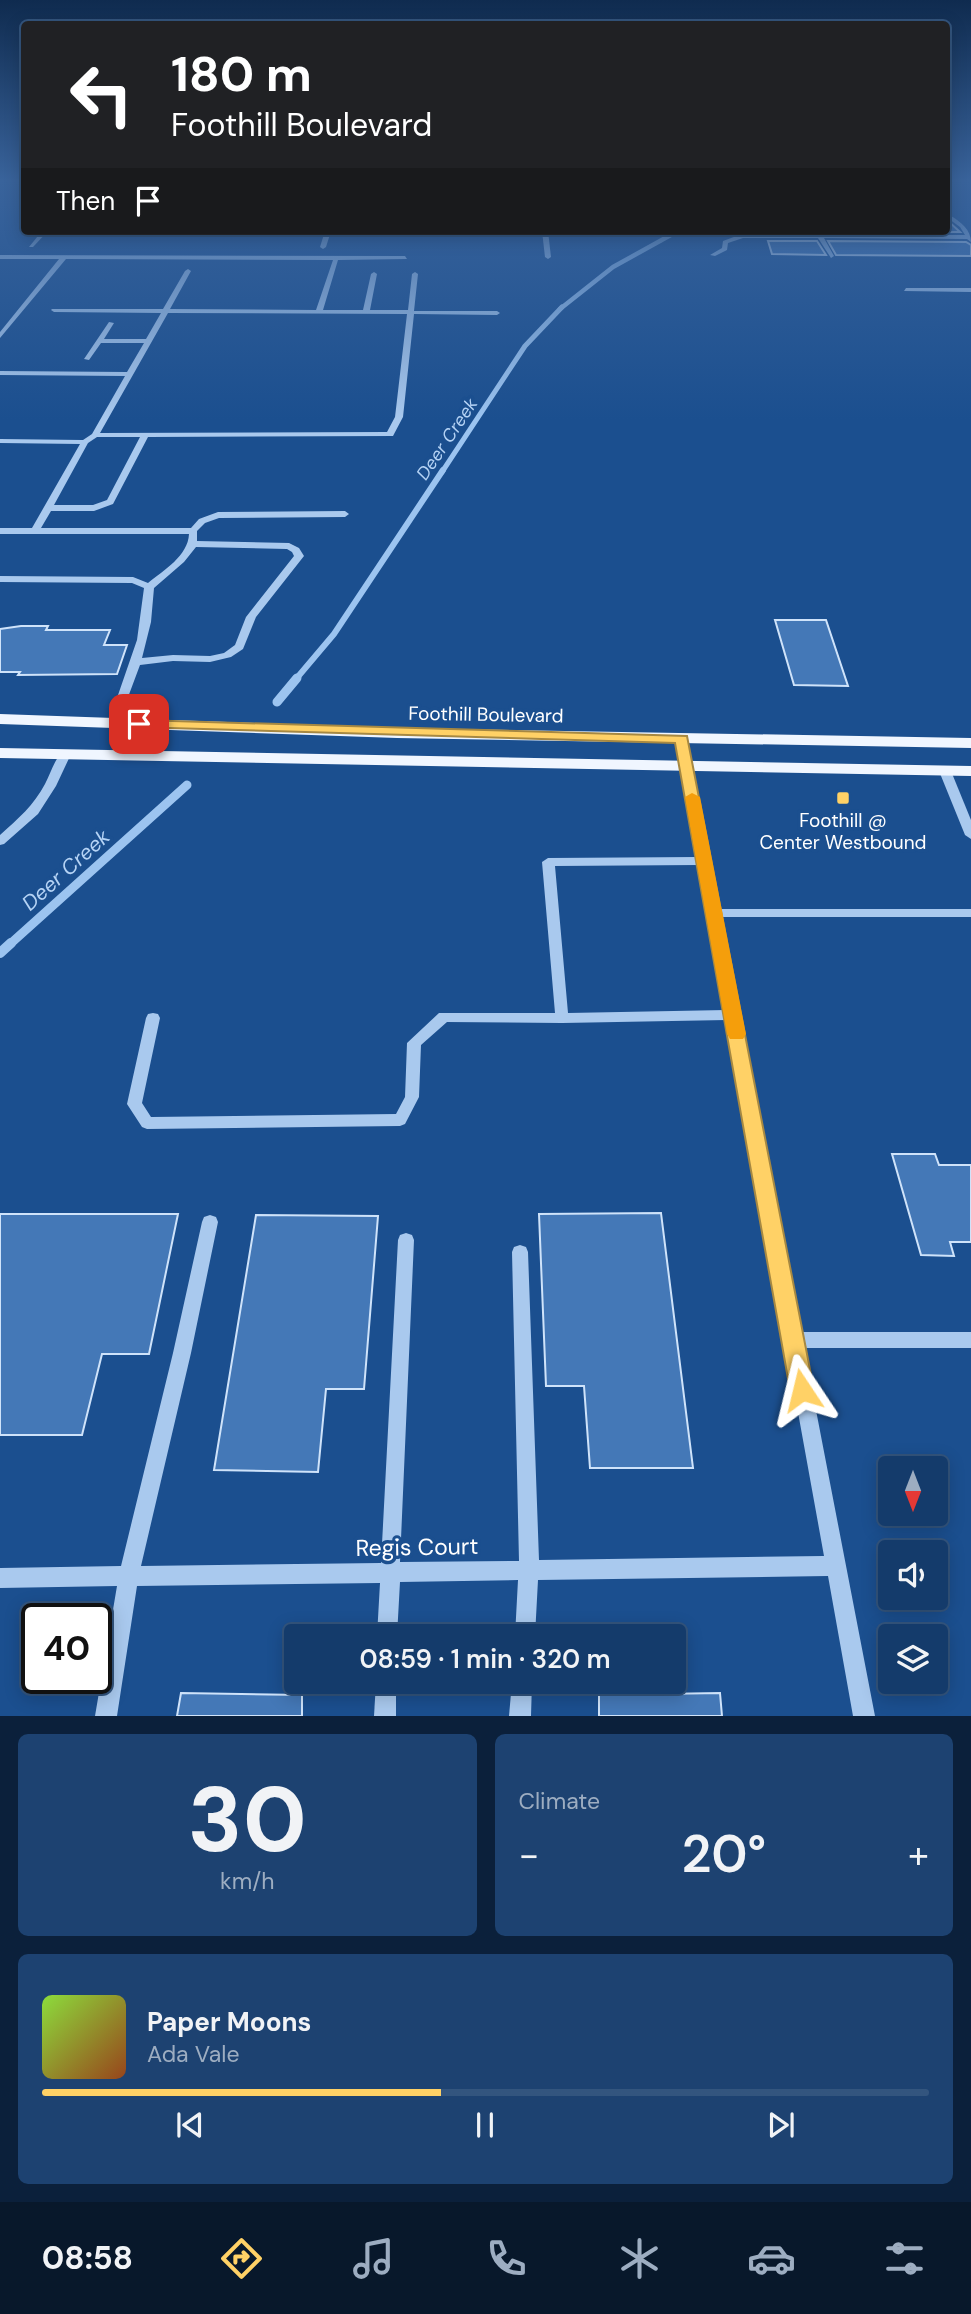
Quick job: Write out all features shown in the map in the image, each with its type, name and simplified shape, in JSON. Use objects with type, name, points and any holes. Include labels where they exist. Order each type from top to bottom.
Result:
[{"type":"main road","name":"Foothill Boulevard","points":[[0,719],[682,739],[971,743]]},
{"type":"main road","points":[[0,753],[971,771]]},
{"type":"street","points":[[0,336],[62,260]]},
{"type":"street","points":[[319,312],[335,260]]},
{"type":"street","points":[[35,531],[85,442],[95,435],[188,271]]},
{"type":"street","points":[[366,312],[374,274]]},
{"type":"street","points":[[95,435],[390,434],[398,416],[415,274]]},
{"type":"street","points":[[906,290],[971,290]]},
{"type":"street","points":[[54,310],[497,313]]},
{"type":"street","points":[[87,359],[111,323]]},
{"type":"street","points":[[99,341],[148,341]]},
{"type":"street","points":[[0,373],[128,374]]},
{"type":"street","points":[[47,508],[93,508],[110,502],[145,435]]},
{"type":"street","points":[[0,441],[85,442]]},
{"type":"street","points":[[113,724],[137,662],[149,601],[149,587],[181,560],[193,544],[193,531],[202,521],[218,515],[345,514]]},
{"type":"street","points":[[0,531],[193,531]]},
{"type":"street","points":[[137,662],[173,658],[210,659],[228,655],[239,647],[251,617],[299,556],[296,550],[289,546],[193,544]]},
{"type":"street","points":[[0,579],[133,580],[149,587]]},
{"type":"street","points":[[682,739],[864,1716]]},
{"type":"street","points":[[945,771],[971,835]]},
{"type":"street","points":[[562,1017],[548,862],[704,860]]},
{"type":"street","points":[[714,912],[971,913]]},
{"type":"street","points":[[153,1018],[134,1104],[146,1123],[400,1120],[412,1097],[414,1043],[444,1017],[733,1015]]},
{"type":"street","points":[[129,1576],[210,1222]]},
{"type":"street","points":[[387,1624],[406,1240]]},
{"type":"street","points":[[520,1252],[529,1570],[526,1624]]},
{"type":"street","points":[[793,1340],[883,1340]]},
{"type":"street","name":"Regis Court","points":[[0,1577],[834,1566]]},
{"type":"street","points":[[385,1716],[386,1694]]},
{"type":"street","points":[[520,1716],[521,1694]]},
{"type":"lane","points":[[0,841],[34,811],[50,786],[65,754]]},
{"type":"lane","points":[[883,1340],[971,1340]]},
{"type":"lane","points":[[106,1716],[129,1576]]},
{"type":"building","points":[[775,620],[826,620],[848,686],[794,685]]},
{"type":"building","points":[[48,626],[46,630],[110,630],[104,645],[127,645],[117,674],[18,675],[20,672],[0,672],[0,629]]},
{"type":"building","points":[[892,1154],[935,1154],[939,1165],[971,1165],[971,1242],[950,1242],[954,1256],[921,1255]]},
{"type":"building","points":[[661,1213],[693,1468],[590,1468],[584,1386],[546,1386],[539,1214]]},
{"type":"building","points":[[0,1214],[178,1214],[149,1354],[102,1354],[82,1435],[0,1435]]},
{"type":"building","points":[[256,1215],[378,1216],[364,1389],[326,1389],[318,1472],[214,1470]]},
{"type":"building","points":[[181,1693],[302,1695],[302,1716],[177,1716]]},
{"type":"building","points":[[720,1693],[722,1716],[599,1716],[599,1695]]},
{"type":"waterway","name":"Deer Creek","points":[[560,309],[625,260]]},
{"type":"waterway","name":"Deer Creek","points":[[442,472],[525,346],[560,309]]},
{"type":"waterway","name":"Deer Creek","points":[[296,679],[334,634],[443,470]]},
{"type":"waterway","name":"Deer Creek","points":[[277,702],[297,678]]},
{"type":"waterway","name":"Deer Creek","points":[[9,945],[187,785]]},
{"type":"waterway","name":"Deer Creek","points":[[0,953],[11,943]]},
{"type":"slow traffic","points":[[692,797],[736,1034]]},
{"type":"place","name":"Foothill @ Center Westbound","points":[[843,798]]},
{"type":"route","points":[[139,724],[682,739],[802,1390]]}]
